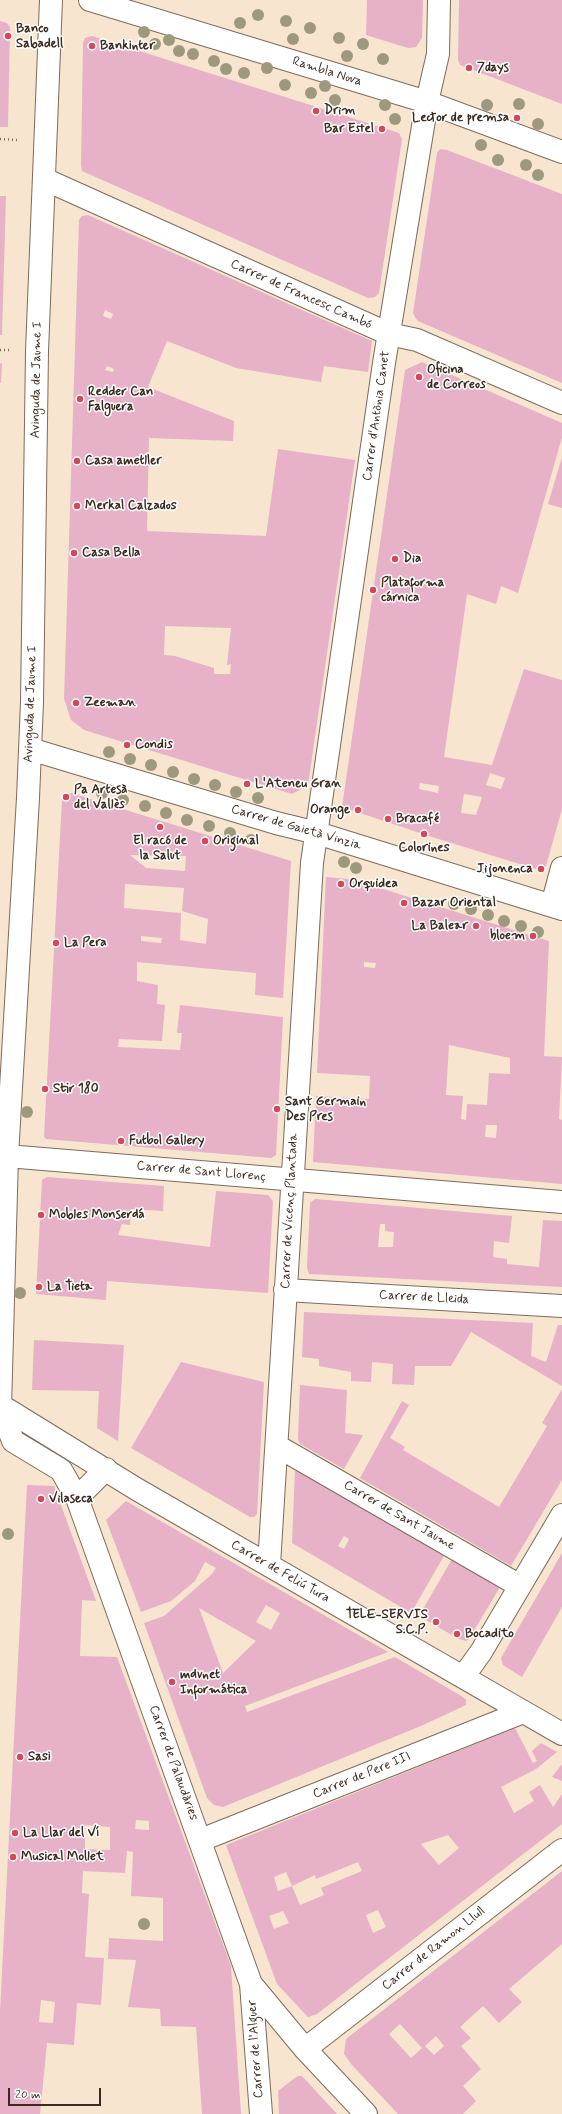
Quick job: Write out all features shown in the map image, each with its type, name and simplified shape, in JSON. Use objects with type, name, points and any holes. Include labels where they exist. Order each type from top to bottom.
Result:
[{"type":"street","name":"Avinguda de Jaume I","points":[[0,1408],[2,1213],[7,1156],[8,1000],[30,749],[37,351],[51,0]]},
{"type":"street","name":"Rambla Nova","points":[[90,0],[427,102],[562,152]]},
{"type":"street","name":"Carrer d'Antònia Canet","points":[[317,833],[389,334],[427,102],[438,54],[439,0]]},
{"type":"street","name":"Carrer de Francesc Cambó","points":[[44,179],[389,334],[418,340],[562,403]]},
{"type":"street","name":"Carrer de Gaietà Vinzia","points":[[30,749],[276,823],[317,833],[557,907]]},
{"type":"street","name":"Carrer de Vicenç Plantada","points":[[269,1566],[312,863],[317,833]]},
{"type":"street","points":[[557,907],[562,868]]},
{"type":"street","name":"Carrer de Sant Llorenç","points":[[7,1156],[562,1202]]},
{"type":"street","name":"Carrer de Lleida","points":[[286,1290],[562,1306]]},
{"type":"street","name":"Carrer de Feliú Tura","points":[[0,1405],[138,1490],[562,1734]]},
{"type":"street","name":"Carrer de Palaudàries","points":[[0,1405],[13,1441],[61,1470],[77,1498],[201,1840],[251,1984],[305,2049],[366,2114]]},
{"type":"street","name":"Carrer de Sant Jaume","points":[[277,1446],[520,1586]]},
{"type":"street","points":[[77,1498],[106,1469]]},
{"type":"street","points":[[463,1677],[481,1652],[562,1515]]},
{"type":"street","name":"Carrer de Pere III","points":[[201,1840],[523,1712]]},
{"type":"street","name":"Carrer de Ramon Llull","points":[[305,2049],[562,1850]]},
{"type":"street","name":"Carrer de l'Alguer","points":[[251,1984],[261,2114]]},
{"type":"path","points":[[0,139],[17,140]]},
{"type":"path","points":[[0,350],[13,350]]},
{"type":"building","points":[[367,0],[423,0],[422,38],[416,47],[408,48],[366,35]]},
{"type":"building","points":[[459,0],[562,0],[562,104],[460,65],[458,60]]},
{"type":"building","points":[[0,21],[7,23],[10,27],[8,127],[0,127]]},
{"type":"building","points":[[92,36],[399,133],[402,139],[379,293],[375,297],[368,298],[82,171],[83,43],[85,38]]},
{"type":"building","points":[[440,149],[447,150],[562,194],[562,383],[418,321],[415,317],[413,313],[437,153]]},
{"type":"building","points":[[0,196],[6,196],[2,335],[0,335]]},
{"type":"building","points":[[88,215],[372,341],[368,372],[324,366],[321,382],[236,368],[167,341],[148,387],[234,421],[233,441],[149,438],[147,531],[266,536],[278,449],[355,460],[308,785],[292,794],[84,730],[71,720],[64,699],[79,220],[82,216]],"holes":[[[105,310],[113,314],[111,319],[103,316]],[[107,366],[114,369],[113,372],[105,370]],[[165,626],[231,628],[227,665],[231,664],[230,674],[214,674],[214,668],[175,656],[164,655]]]},
{"type":"building","points":[[422,362],[562,423],[562,437],[518,593],[501,586],[496,604],[467,594],[444,757],[492,765],[524,669],[562,680],[562,809],[546,866],[543,870],[432,837],[342,807],[405,370]],"holes":[[[490,773],[505,778],[501,789],[486,785]],[[420,783],[439,786],[438,793],[419,789]],[[464,794],[482,797],[476,815],[461,813]]]},
{"type":"building","points":[[2,363],[1,383],[0,383],[0,364]]},
{"type":"building","points":[[562,457],[562,508],[548,504]]},
{"type":"building","points":[[71,793],[291,861],[283,998],[255,995],[256,973],[137,962],[137,981],[158,985],[157,1004],[165,1005],[162,1041],[119,1039],[118,1047],[180,1050],[182,1033],[177,1033],[180,1005],[283,1017],[276,1155],[271,1158],[46,1139],[44,1137],[62,799]],"holes":[[[130,855],[186,856],[185,871],[146,868]],[[125,884],[184,888],[182,911],[208,919],[206,944],[180,940],[181,913],[124,908]],[[141,936],[162,938],[161,943],[141,941]]]},
{"type":"building","points":[[326,877],[347,879],[380,888],[549,941],[544,1056],[562,1057],[559,1119],[562,1120],[562,1184],[313,1162],[316,1096],[369,1099],[370,1076],[317,1073]],"holes":[[[364,962],[376,963],[375,968],[364,967]],[[449,1045],[510,1058],[510,1074],[489,1073],[487,1105],[467,1104],[466,1120],[461,1119],[463,1096],[446,1095]],[[486,1125],[497,1125],[496,1138],[485,1137]]]},
{"type":"building","points":[[47,1177],[164,1186],[163,1211],[131,1209],[130,1225],[122,1224],[118,1235],[210,1247],[216,1191],[268,1195],[273,1201],[268,1293],[107,1281],[106,1300],[36,1294],[42,1180]]},
{"type":"building","points":[[315,1199],[512,1216],[509,1243],[494,1241],[493,1257],[507,1259],[507,1264],[539,1267],[543,1220],[562,1221],[562,1287],[309,1274],[307,1268],[310,1203]],"holes":[[[380,1224],[385,1224],[385,1231],[394,1232],[393,1247],[378,1247]]]},
{"type":"building","points":[[304,1312],[533,1323],[531,1356],[546,1362],[558,1325],[562,1325],[562,1386],[471,1332],[451,1366],[415,1366],[414,1385],[392,1384],[393,1364],[372,1362],[371,1382],[351,1381],[351,1372],[319,1366],[319,1359],[302,1357]]},
{"type":"building","points":[[34,1340],[124,1345],[118,1441],[97,1428],[99,1391],[32,1390]]},
{"type":"building","points":[[181,1362],[264,1382],[257,1514],[254,1517],[250,1517],[131,1448]]},
{"type":"building","points":[[300,1385],[347,1390],[345,1433],[363,1435],[344,1469],[300,1444],[298,1440]]},
{"type":"building","points":[[562,1389],[562,1480],[511,1566],[360,1478],[402,1401],[409,1405],[390,1438],[405,1447],[403,1450],[499,1507],[547,1426],[542,1423]]},
{"type":"building","points":[[295,1471],[299,1471],[444,1556],[411,1613],[292,1543]],"holes":[[[344,1536],[349,1539],[344,1549],[338,1546]]]},
{"type":"building","points":[[27,1485],[54,1486],[96,1601],[82,1600],[80,1656],[117,1657],[231,1966],[241,2114],[202,2114],[196,2027],[161,2026],[160,2009],[128,2007],[136,1960],[108,1959],[109,1938],[163,1941],[163,1898],[131,1896],[133,1852],[127,1851],[125,1873],[83,1871],[82,1893],[89,1894],[85,1957],[104,1958],[101,2005],[77,2003],[74,2045],[47,2043],[40,2114],[0,2114],[0,2011]],"holes":[[[136,1820],[149,1821],[149,1830],[135,1829]],[[85,1825],[110,1827],[110,1850],[85,1849]],[[41,2000],[55,2002],[53,2023],[39,2022]]]},
{"type":"building","points":[[126,1501],[388,1652],[245,1706],[247,1712],[395,1657],[463,1697],[466,1700],[466,1705],[421,1726],[223,1807],[214,1805],[207,1798],[144,1623],[164,1616],[212,1574],[216,1568],[205,1562],[195,1581],[171,1601],[141,1612],[106,1520]],"holes":[[[266,1605],[280,1613],[271,1630],[256,1622]],[[199,1608],[256,1641],[223,1673]]]},
{"type":"building","points":[[562,1553],[562,1607],[522,1677],[503,1665],[501,1658]]},
{"type":"building","points":[[452,1559],[500,1587],[469,1639],[466,1641],[459,1639],[419,1616]]},
{"type":"building","points":[[515,1728],[533,1763],[537,1761],[532,1751],[541,1743],[557,1752],[536,1769],[501,1787],[514,1813],[534,1801],[529,1792],[540,1785],[553,1807],[562,1794],[562,1824],[317,2014],[308,2017],[277,1984],[226,1845]],"holes":[[[448,1835],[459,1848],[439,1865],[421,1844]],[[358,1862],[362,1871],[321,1888],[324,1895],[300,1905],[292,1886],[315,1875],[316,1879]],[[286,1872],[292,1886],[278,1891],[274,1877]],[[378,1910],[386,1927],[373,1933],[366,1915]],[[283,1911],[289,1923],[274,1929],[269,1916]]]},
{"type":"building","points":[[562,1764],[562,1781],[552,1777]]},
{"type":"building","points":[[562,1871],[562,1944],[509,1989],[522,2002],[499,2023],[483,2006],[460,2027],[471,2038],[461,2046],[481,2069],[463,2086],[476,2101],[463,2114],[398,2114],[351,2064],[344,2054],[346,2039]],"holes":[[[400,2024],[422,2048],[411,2058],[389,2034]],[[436,2036],[444,2046],[434,2055],[425,2046]]]},
{"type":"building","points":[[299,2076],[302,2076],[337,2114],[279,2114],[278,2091]]},
{"type":"place","name":"Banco Sabadell","points":[[8,36]]},
{"type":"place","name":"Bankinter","points":[[92,46]]},
{"type":"place","name":"7days","points":[[469,68]]},
{"type":"place","name":"Drim","points":[[316,111]]},
{"type":"place","name":"Lector de premsa","points":[[517,118]]},
{"type":"place","name":"Bar Estel","points":[[382,129]]},
{"type":"place","name":"Oficina de Correos","points":[[419,377]]},
{"type":"place","name":"Redder Can Falguera","points":[[80,399]]},
{"type":"place","name":"Casa ametller","points":[[77,461]]},
{"type":"place","name":"Merkal Calzados","points":[[77,506]]},
{"type":"place","name":"Casa Bella","points":[[74,553]]},
{"type":"place","name":"Dia","points":[[395,559]]},
{"type":"place","name":"Plataforma cárnica","points":[[373,590]]},
{"type":"place","name":"Zeeman","points":[[76,703]]},
{"type":"place","name":"Condis","points":[[127,745]]},
{"type":"place","name":"L'Ateneu Gran","points":[[247,784]]},
{"type":"place","name":"Pa Artesà del Vallès","points":[[66,797]]},
{"type":"place","name":"Orange","points":[[358,810]]},
{"type":"place","name":"Bracafé","points":[[388,819]]},
{"type":"place","name":"El racó de la Salut","points":[[160,827]]},
{"type":"place","name":"Colorines","points":[[424,834]]},
{"type":"place","name":"Original","points":[[205,841]]},
{"type":"place","name":"Jijonenca","points":[[541,869]]},
{"type":"place","name":"Orquidea","points":[[341,884]]},
{"type":"place","name":"Bazar Oriental","points":[[404,903]]},
{"type":"place","name":"La Balear","points":[[476,926]]},
{"type":"place","name":"bloem","points":[[533,936]]},
{"type":"place","name":"La Pera","points":[[56,943]]},
{"type":"place","name":"Stir 180","points":[[45,1089]]},
{"type":"place","name":"Sant Germain Des Pres","points":[[277,1109]]},
{"type":"place","name":"Futbol Gallery","points":[[121,1141]]},
{"type":"place","name":"Mobles Monserdá","points":[[41,1215]]},
{"type":"place","name":"La Tieta","points":[[39,1287]]},
{"type":"place","name":"Vilaseca","points":[[41,1499]]},
{"type":"place","name":"TELE-SERVIS S.C.P.","points":[[436,1622]]},
{"type":"place","name":"Bocadito","points":[[457,1634]]},
{"type":"place","name":"mdvnet Informática","points":[[172,1682]]},
{"type":"place","name":"Sasi","points":[[20,1757]]},
{"type":"place","name":"La Llar del Ví","points":[[15,1833]]},
{"type":"place","name":"Musical Mollet","points":[[13,1857]]}]
